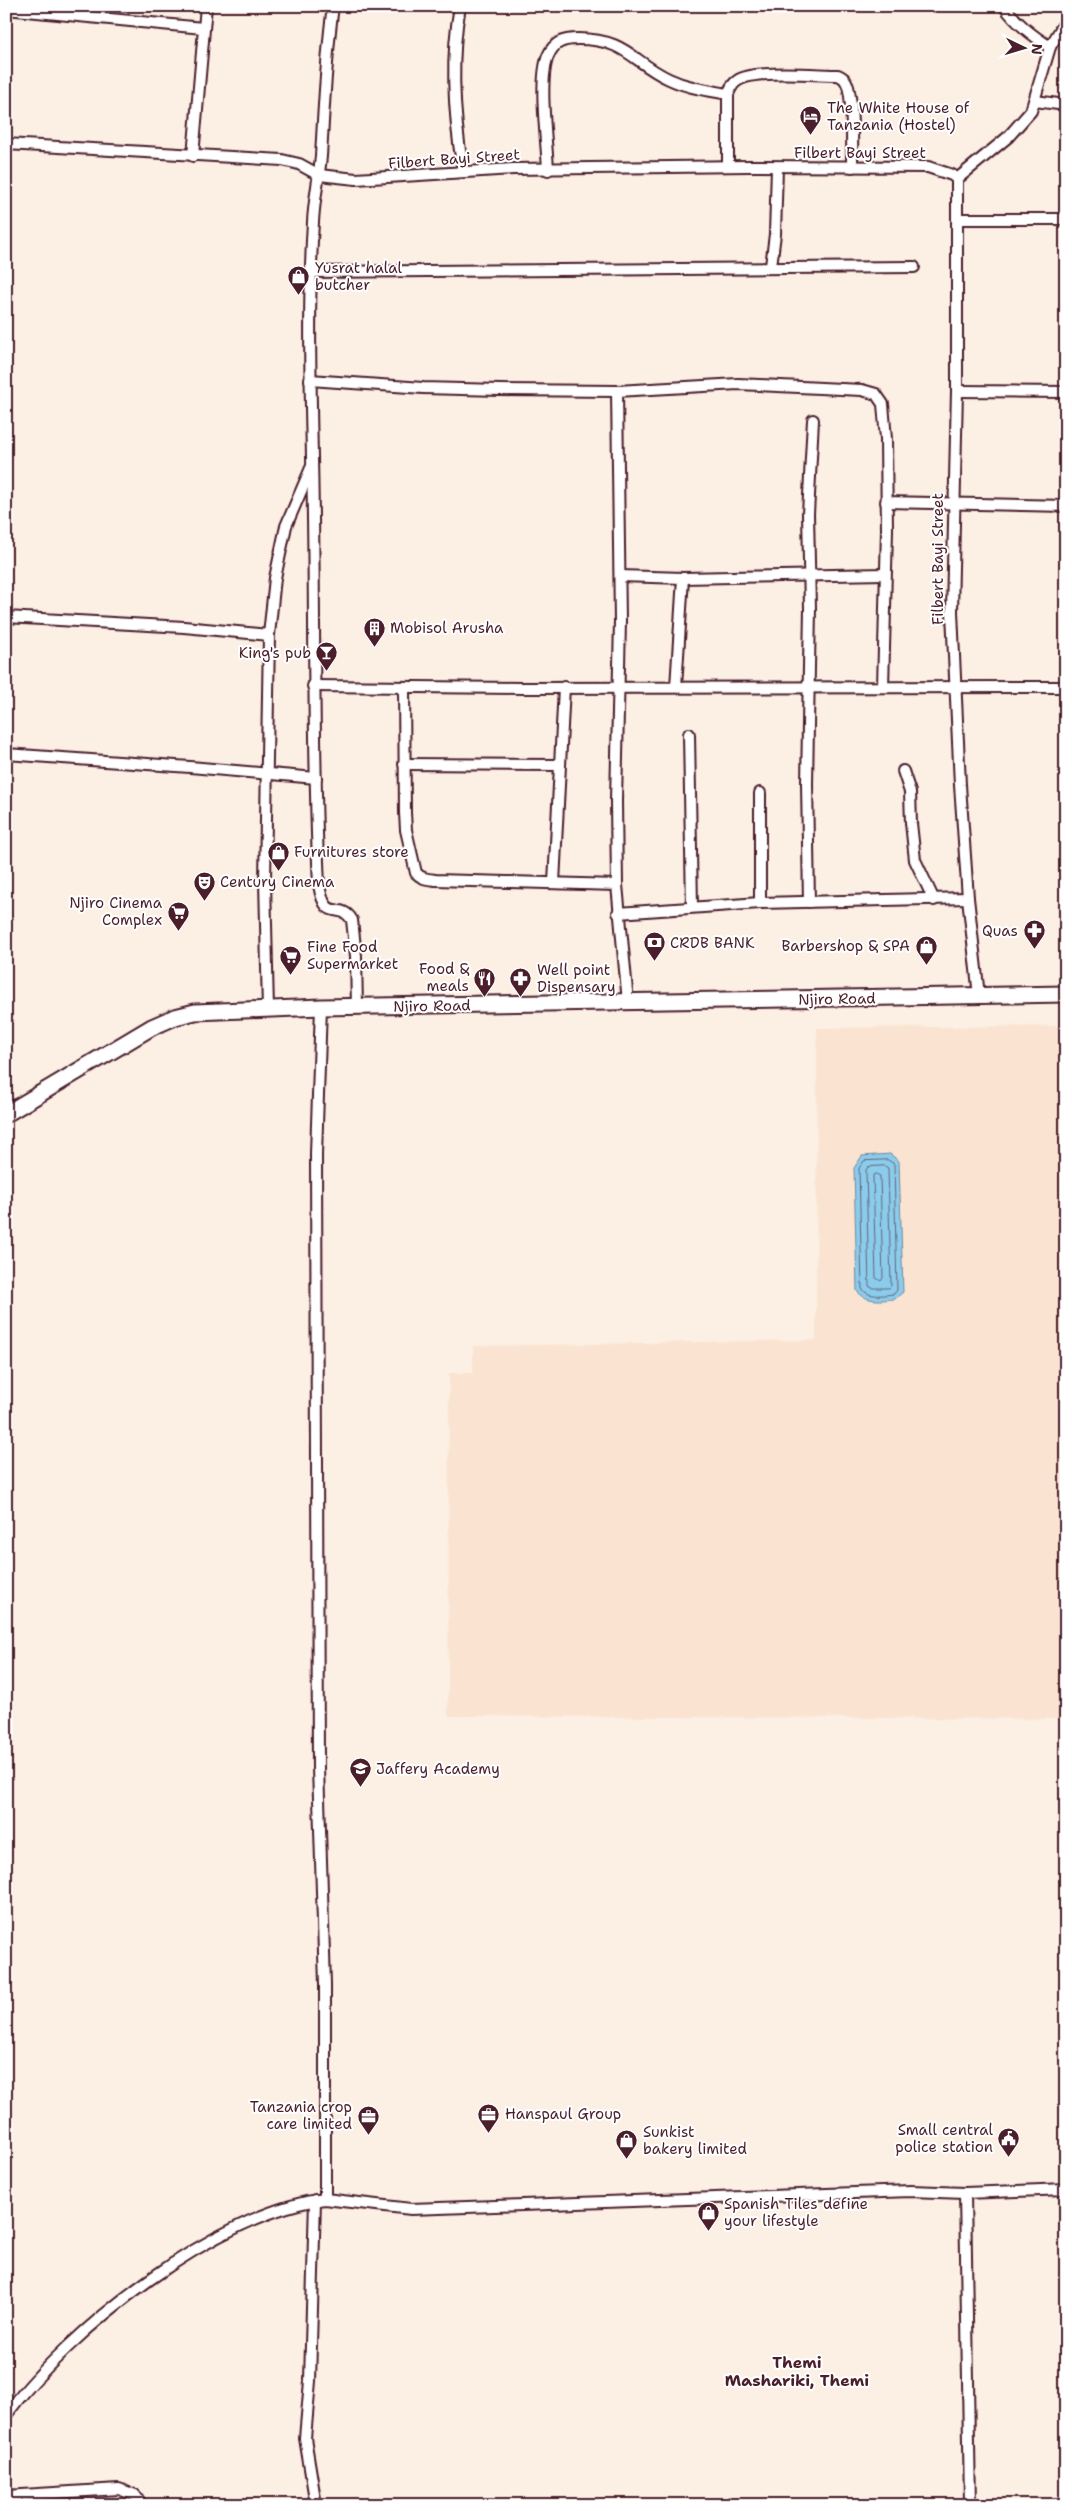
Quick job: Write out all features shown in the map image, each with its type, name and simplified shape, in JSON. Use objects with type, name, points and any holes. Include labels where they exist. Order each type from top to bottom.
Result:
[{"type":"street","points":[[99,17],[101,6]]},
{"type":"street","points":[[193,156],[206,6]]},
{"type":"street","points":[[334,6],[326,62],[319,175],[313,221],[311,272],[310,380],[313,686],[321,895],[326,907],[345,913],[352,920],[356,956],[357,1008]]},
{"type":"street","points":[[460,6],[455,100],[464,170]]},
{"type":"street","points":[[1004,6],[1013,18],[1028,32],[1050,47]]},
{"type":"street","points":[[6,9],[203,28]]},
{"type":"street","points":[[957,179],[1022,123],[1035,101],[1050,47],[1066,20]]},
{"type":"street","points":[[548,170],[545,77],[548,57],[554,47],[565,39],[607,42],[631,53],[667,78],[683,85],[728,94]]},
{"type":"street","points":[[728,166],[728,94],[737,80],[756,75],[838,75],[845,79],[848,87],[851,110],[852,167]]},
{"type":"street","points":[[1035,101],[1066,105]]},
{"type":"street","name":"Filbert Bayi Street","points":[[6,144],[282,160],[299,164],[319,175],[336,179],[376,179],[464,170],[728,166],[777,168],[928,167],[952,175],[957,179],[957,391],[952,574],[955,688],[968,898],[979,996]]},
{"type":"street","points":[[771,266],[775,234],[777,168]]},
{"type":"street","points":[[956,219],[1066,219]]},
{"type":"street","points":[[311,272],[771,266],[914,267]]},
{"type":"street","points":[[310,380],[431,389],[617,391],[738,384],[846,389],[876,394],[880,398],[885,412],[886,502],[883,687]]},
{"type":"street","points":[[617,391],[620,576],[617,885],[618,913],[628,986],[628,1002]]},
{"type":"street","points":[[957,391],[1066,392]]},
{"type":"street","points":[[810,902],[807,784],[810,577],[808,514],[813,420]]},
{"type":"street","points":[[268,1010],[265,881],[269,635],[275,578],[286,526],[312,465]]},
{"type":"street","points":[[886,502],[1066,506]]},
{"type":"street","points":[[620,576],[682,578],[810,577],[885,574]]},
{"type":"street","points":[[676,687],[682,578]]},
{"type":"street","points":[[6,617],[184,627],[269,635]]},
{"type":"street","points":[[313,686],[618,688],[1066,687]]},
{"type":"street","points":[[404,687],[406,830],[416,873],[423,879],[617,885]]},
{"type":"street","points":[[554,883],[564,687]]},
{"type":"street","points":[[690,734],[692,907]]},
{"type":"street","points":[[6,754],[316,778]]},
{"type":"street","points":[[404,764],[560,765]]},
{"type":"street","points":[[903,771],[910,792],[915,860],[934,900]]},
{"type":"street","points":[[760,793],[760,903]]},
{"type":"street","points":[[618,913],[760,903],[968,898]]},
{"type":"street","name":"Njiro Road","points":[[6,1114],[166,1020],[195,1012],[321,1007],[357,1008],[1066,994]]},
{"type":"street","points":[[316,2505],[305,2438],[320,2199],[325,1984],[318,1768],[316,1154],[321,1007]]},
{"type":"street","points":[[6,2416],[41,2374],[80,2337],[138,2288],[170,2265],[242,2224],[276,2209],[320,2199],[411,2209],[911,2191],[965,2193],[1066,2189]]},
{"type":"street","points":[[965,2193],[970,2505]]},
{"type":"street","points":[[6,2496],[119,2489],[136,2494],[142,2505]]},
{"type":"shaded area","points":[[1066,1026],[1066,1719],[448,1716],[449,1373],[473,1373],[473,1346],[816,1340],[817,1028]]},
{"type":"water","points":[[890,1154],[899,1161],[903,1292],[895,1299],[874,1300],[861,1295],[857,1291],[854,1168],[862,1156]]},
{"type":"place","name":"The White House of Tanzania (Hostel)","points":[[811,136]]},
{"type":"place","name":"Yusrat halal butcher","points":[[299,296]]},
{"type":"place","name":"Mobisol Arusha","points":[[374,647]]},
{"type":"place","name":"King's pub","points":[[327,672]]},
{"type":"place","name":"Furnitures store","points":[[278,871]]},
{"type":"place","name":"Century Cinema","points":[[204,901]]},
{"type":"place","name":"Njiro Cinema Complex","points":[[178,931]]},
{"type":"place","name":"Quas","points":[[1034,950]]},
{"type":"place","name":"CRDB BANK","points":[[654,962]]},
{"type":"place","name":"Barbershop & SPA","points":[[926,965]]},
{"type":"place","name":"Fine Food Supermarket","points":[[291,975]]},
{"type":"place","name":"Food & meals","points":[[485,997]]},
{"type":"place","name":"Well point Dispensary","points":[[521,998]]},
{"type":"place","name":"Jaffery Academy","points":[[360,1788]]},
{"type":"place","name":"Hanspaul Group","points":[[489,2133]]},
{"type":"place","name":"Tanzania crop care limited","points":[[368,2135]]},
{"type":"place","name":"Small central police station","points":[[1009,2158]]},
{"type":"place","name":"Sunkist bakery limited","points":[[627,2160]]},
{"type":"place","name":"Spanish Tiles define your lifestyle","points":[[708,2232]]},
{"type":"district","name":"Themi Mashariki, Themi","points":[[797,2371]]}]
